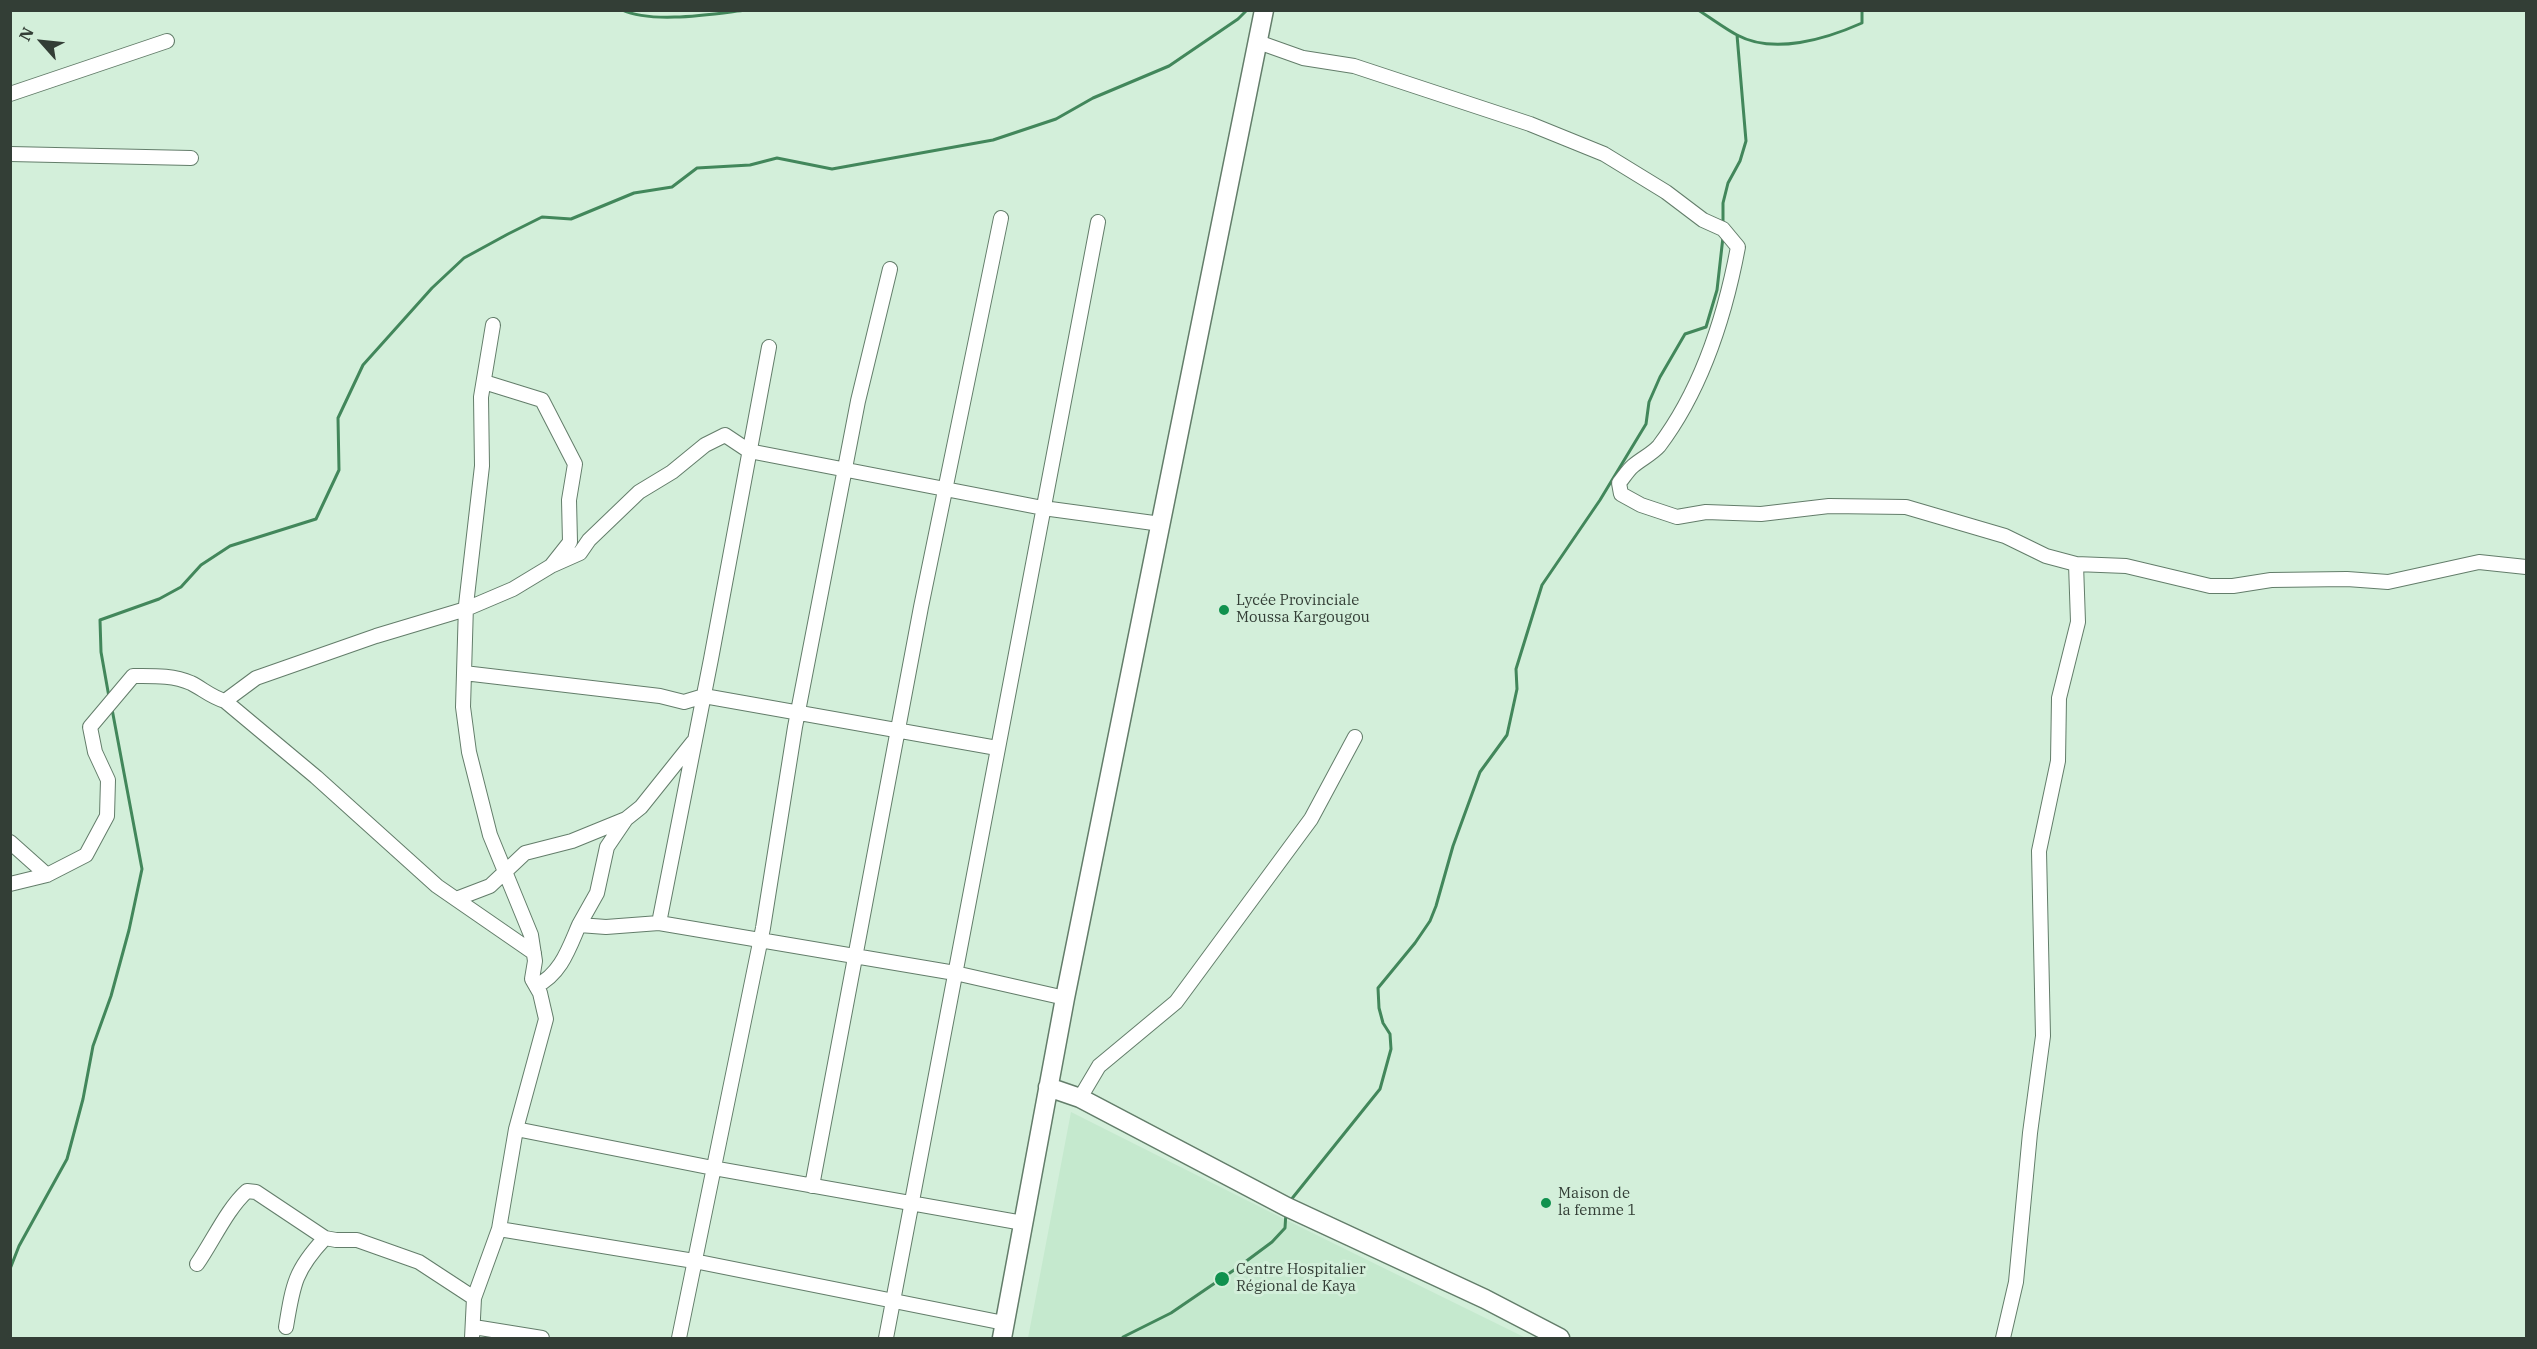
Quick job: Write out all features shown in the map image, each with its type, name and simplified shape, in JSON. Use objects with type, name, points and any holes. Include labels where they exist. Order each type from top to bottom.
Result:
[{"type":"main road","points":[[1003,1331],[1065,998],[1264,10]]},
{"type":"main road","points":[[1048,1087],[1080,1098],[1287,1207],[1485,1299],[1560,1338]]},
{"type":"street","points":[[10,94],[167,41]]},
{"type":"street","points":[[1258,42],[1303,58],[1354,66],[1530,124],[1604,154],[1666,192],[1703,220],[1723,229],[1738,247],[1729,297],[1712,347],[1683,408],[1657,448],[1632,466],[1619,483],[1621,494],[1631,501],[1677,517],[1706,512],[1761,514],[1829,506],[1906,507],[2005,536],[2046,556],[2076,564],[2126,566],[2210,585],[2233,586],[2271,580],[2347,579],[2388,582],[2480,562],[2526,567]]},
{"type":"street","points":[[10,154],[191,158]]},
{"type":"street","points":[[812,1186],[898,730],[1000,218]]},
{"type":"street","points":[[886,1338],[1098,222]]},
{"type":"street","points":[[680,1338],[760,940],[798,713],[844,470],[890,269]]},
{"type":"street","points":[[493,325],[481,397],[482,466],[466,609],[463,708],[469,752],[490,835],[531,935],[534,953],[532,979],[546,1019],[516,1129],[499,1229],[474,1298],[473,1333],[542,1338]]},
{"type":"street","points":[[659,923],[769,347]]},
{"type":"street","points":[[484,382],[542,400],[575,464],[569,500],[570,542],[551,566]]},
{"type":"street","points":[[225,700],[256,678],[466,609],[513,589],[551,566],[580,553],[590,540],[639,492],[672,472],[705,445],[725,435],[749,452],[1043,508],[1161,524]]},
{"type":"street","points":[[2003,1338],[2016,1282],[2030,1133],[2043,1036],[2039,851],[2058,761],[2059,698],[2078,622],[2076,564]]},
{"type":"street","points":[[464,674],[660,696],[684,702],[704,696],[997,748]]},
{"type":"street","points":[[10,884],[46,875],[86,855],[107,816],[108,780],[95,752],[90,727],[133,676],[171,677],[191,683],[212,697],[225,700],[316,777],[437,886],[534,953]]},
{"type":"street","points":[[1080,1098],[1099,1066],[1176,1002],[1311,819],[1355,738]]},
{"type":"street","points":[[456,899],[490,886],[525,853],[572,841],[626,819],[641,807],[695,740]]},
{"type":"street","points":[[536,986],[549,980],[566,955],[597,893],[607,848],[626,819]]},
{"type":"street","points":[[10,842],[46,875]]},
{"type":"street","points":[[579,925],[606,927],[659,923],[955,973],[1065,998]]},
{"type":"street","points":[[516,1129],[713,1168],[1023,1222]]},
{"type":"street","points":[[197,1264],[217,1235],[234,1203],[247,1191],[256,1192],[325,1238],[357,1240],[419,1262],[474,1298]]},
{"type":"street","points":[[499,1229],[694,1261],[893,1301],[1003,1331]]},
{"type":"street","points":[[286,1327],[292,1289],[304,1260],[325,1238]]},
{"type":"shaded area","name":"Centre Hospitalier Régional de Kaya","points":[[1071,1112],[1284,1219],[1526,1338],[1028,1338]]},
{"type":"waterway","points":[[622,10],[635,14],[666,17],[746,10]]},
{"type":"waterway","points":[[109,697],[101,652],[100,620],[159,599],[181,587],[201,565],[230,546],[316,519],[339,470],[338,418],[363,365],[432,288],[464,258],[542,217],[571,219],[634,193],[672,187],[697,168],[750,165],[777,158],[832,169],[993,140],[1056,119],[1093,98],[1169,66],[1238,19],[1247,10]]},
{"type":"waterway","points":[[1466,10],[1498,10]]},
{"type":"waterway","points":[[1698,10],[1737,35],[1767,44],[1800,42],[1832,34],[1862,23],[1862,10]]},
{"type":"waterway","points":[[1723,224],[1723,203],[1728,183],[1740,161],[1746,141],[1737,35]]},
{"type":"waterway","points":[[1290,1201],[1380,1089],[1391,1049],[1390,1034],[1383,1023],[1379,1008],[1378,988],[1430,921],[1453,846],[1480,772],[1507,735],[1517,689],[1516,669],[1542,585],[1600,500],[1646,424],[1649,402],[1660,377],[1685,334],[1706,327],[1717,290],[1723,237]]},
{"type":"waterway","points":[[10,1269],[19,1246],[67,1159],[83,1099],[93,1046],[111,996],[129,930],[142,869],[112,709]]},
{"type":"waterway","points":[[1123,1337],[1171,1313],[1272,1242],[1285,1228],[1286,1212]]},
{"type":"place","name":"Lycée Provinciale Moussa Kargougou","points":[[1224,610]]},
{"type":"place","name":"Maison de la femme 1","points":[[1546,1203]]},
{"type":"place","name":"Centre Hospitalier Régional de Kaya","points":[[1222,1279]]}]
